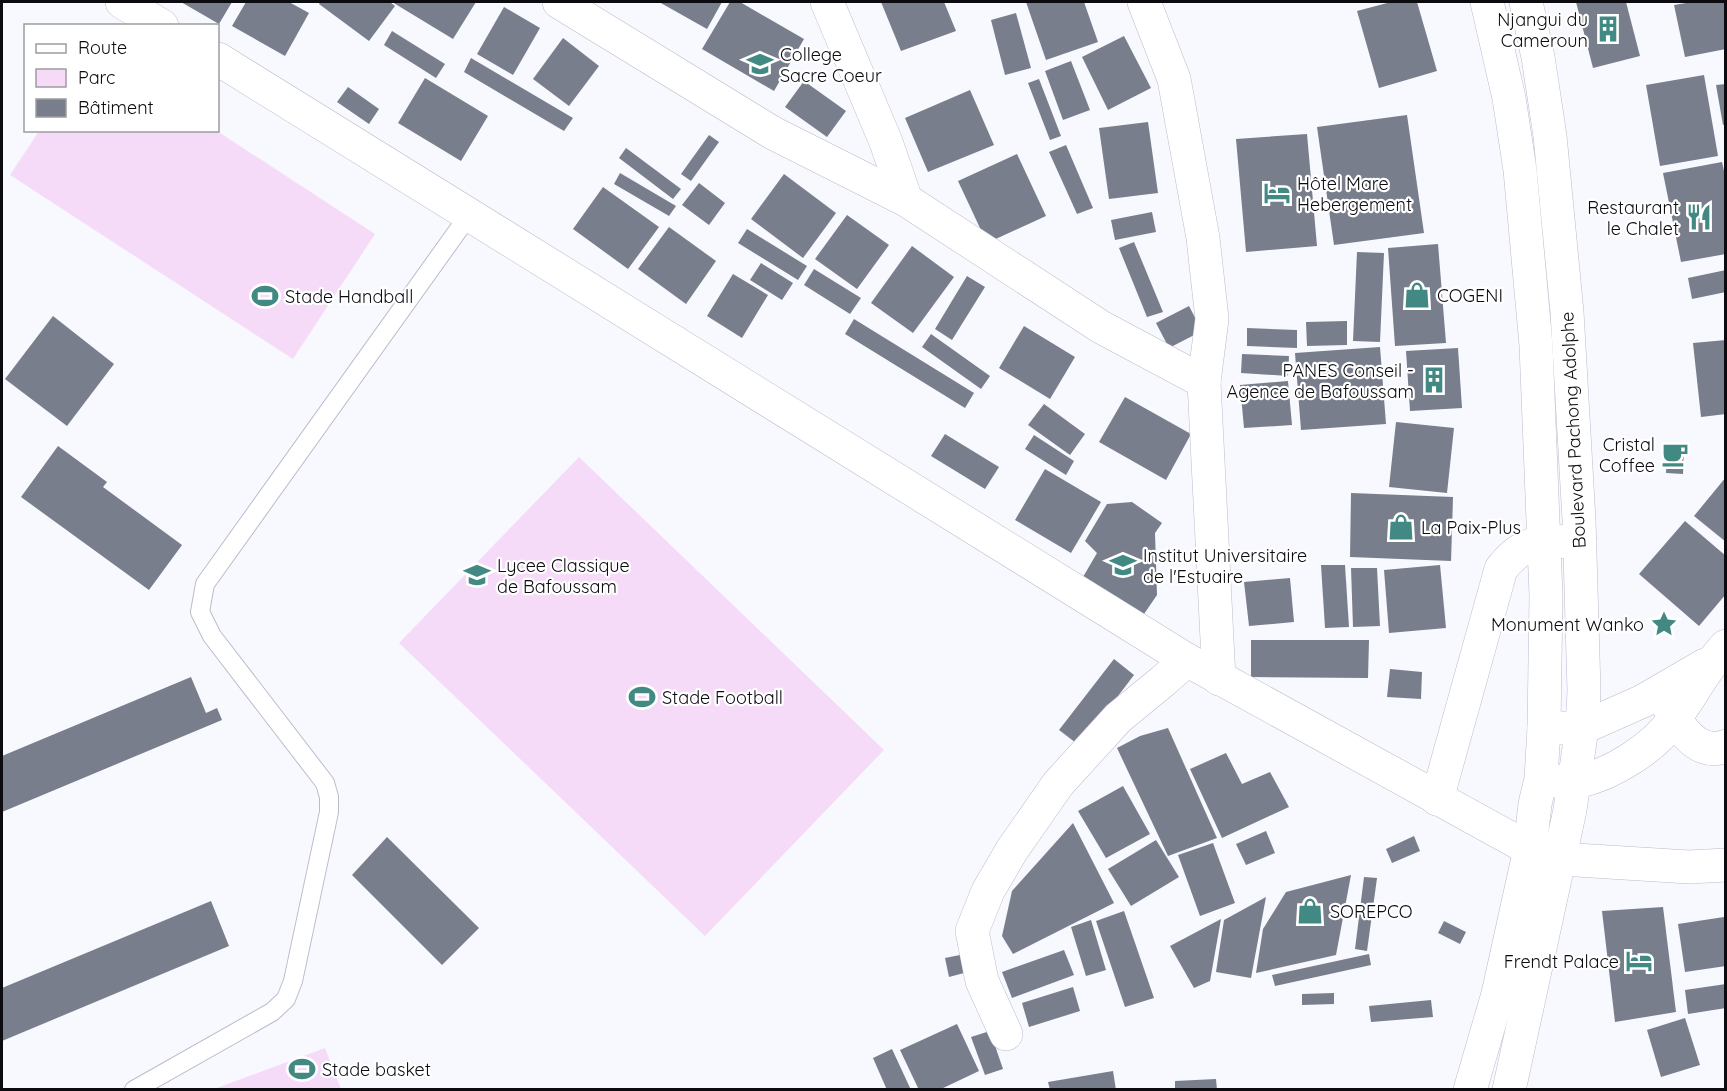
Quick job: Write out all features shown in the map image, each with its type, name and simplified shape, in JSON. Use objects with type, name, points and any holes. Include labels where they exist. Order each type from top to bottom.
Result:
[{"type":"main road","points":[[122,2],[159,24]]},
{"type":"main road","points":[[559,2],[773,134],[906,201],[1101,327],[1204,382]]},
{"type":"main road","points":[[827,2],[886,142],[906,201]]},
{"type":"main road","points":[[1144,2],[1174,79],[1203,238],[1212,319],[1204,382],[1219,679]]},
{"type":"main road","name":"Boulevard Pachong Adolphe","points":[[1487,2],[1509,98],[1520,170],[1536,345],[1546,596],[1544,728],[1541,779],[1535,804],[1545,854]]},
{"type":"main road","name":"Boulevard Pachong Adolphe","points":[[1526,2],[1538,57],[1551,147],[1567,312],[1580,542],[1584,691],[1575,782],[1545,854]]},
{"type":"main road","points":[[219,60],[1187,660],[1437,799],[1545,854],[1689,867],[1725,865]]},
{"type":"main road","points":[[1437,799],[1501,569],[1520,549],[1544,541],[1580,542]]},
{"type":"main road","points":[[1541,779],[1575,782],[1614,768],[1646,749],[1667,705],[1719,653]]},
{"type":"main road","points":[[1006,1034],[982,981],[972,931],[988,891],[1012,850],[1059,784],[1118,718],[1187,660]]},
{"type":"main road","points":[[1544,728],[1582,728],[1633,706],[1667,705]]},
{"type":"main road","points":[[1667,705],[1683,732],[1706,747],[1722,748],[1725,746]]},
{"type":"main road","points":[[1470,1089],[1498,994],[1545,854]]},
{"type":"main road","points":[[1509,1089],[1545,854]]},
{"type":"lane","points":[[134,1089],[272,1012],[286,999],[293,981],[329,812],[329,797],[325,783],[212,636],[200,612],[205,584],[469,215]]},
{"type":"green space","name":"Stade Handball","points":[[38,132],[219,132],[375,234],[293,359],[10,175]]},
{"type":"green space","name":"Stade Football","points":[[579,457],[884,750],[705,936],[399,643]]},
{"type":"green space","name":"Stade basket","points":[[325,1048],[341,1089],[214,1089]]},
{"type":"building","points":[[181,2],[232,2],[219,24]]},
{"type":"building","points":[[246,2],[289,2],[309,13],[285,56],[232,26]]},
{"type":"building","points":[[320,2],[390,2],[395,6],[369,41],[319,4]]},
{"type":"building","points":[[392,2],[476,2],[453,39]]},
{"type":"building","points":[[659,2],[722,2],[707,29]]},
{"type":"building","points":[[730,2],[740,2],[804,39],[774,91],[702,49]]},
{"type":"building","points":[[881,2],[944,2],[956,31],[901,51]]},
{"type":"building","points":[[1026,2],[1084,2],[1098,42],[1046,60]]},
{"type":"building","points":[[1391,2],[1417,2],[1437,71],[1379,88],[1357,11]]},
{"type":"building","name":"Njangui du Cameroun","points":[[1576,2],[1626,2],[1640,56],[1593,68]]},
{"type":"building","points":[[1692,2],[1726,2],[1726,49],[1685,57],[1674,5]]},
{"type":"building","points":[[504,7],[540,28],[513,75],[477,54]]},
{"type":"building","points":[[1016,13],[1031,68],[1005,75],[991,20]]},
{"type":"building","points":[[392,31],[445,64],[436,78],[384,45]]},
{"type":"building","points":[[1124,36],[1151,88],[1108,110],[1082,57]]},
{"type":"building","points":[[563,38],[599,66],[569,106],[533,79]]},
{"type":"building","points":[[471,58],[573,118],[564,131],[464,72]]},
{"type":"building","points":[[1071,61],[1090,110],[1063,120],[1045,71]]},
{"type":"building","points":[[1704,75],[1718,156],[1660,166],[1646,85]]},
{"type":"building","points":[[425,78],[488,116],[461,161],[398,123]]},
{"type":"building","points":[[1039,79],[1061,136],[1050,140],[1028,83]]},
{"type":"building","points":[[804,81],[846,111],[827,137],[785,107]]},
{"type":"building","points":[[1726,84],[1726,124],[1723,125],[1716,85]]},
{"type":"building","points":[[348,87],[379,109],[369,124],[337,102]]},
{"type":"building","points":[[970,90],[994,145],[928,172],[905,118]]},
{"type":"building","points":[[1407,115],[1424,233],[1334,245],[1317,127]]},
{"type":"building","points":[[1148,122],[1158,193],[1109,199],[1099,128]]},
{"type":"building","name":"Hôtel Mare Hebergement","points":[[1307,134],[1317,246],[1246,252],[1236,139]]},
{"type":"building","points":[[709,135],[719,142],[691,181],[681,174]]},
{"type":"building","points":[[1066,145],[1093,208],[1077,214],[1049,152]]},
{"type":"building","points":[[626,148],[681,189],[673,199],[619,158]]},
{"type":"building","points":[[1017,154],[1046,216],[987,243],[958,181]]},
{"type":"building","name":"Restaurant le Chalet","points":[[1722,162],[1726,180],[1726,254],[1681,262],[1663,173]]},
{"type":"building","points":[[620,173],[676,206],[669,216],[614,184]]},
{"type":"building","points":[[784,174],[836,213],[803,258],[751,219]]},
{"type":"building","points":[[699,183],[725,203],[709,225],[682,205]]},
{"type":"building","points":[[603,187],[659,227],[628,269],[573,229]]},
{"type":"building","points":[[1152,212],[1156,232],[1115,240],[1111,220]]},
{"type":"building","points":[[847,215],[889,245],[857,289],[815,259]]},
{"type":"building","points":[[669,227],[716,261],[686,304],[638,269]]},
{"type":"building","points":[[747,229],[807,266],[798,280],[738,243]]},
{"type":"building","points":[[1134,242],[1163,312],[1147,317],[1119,248]]},
{"type":"building","name":"COGENI","points":[[1438,244],[1446,343],[1395,346],[1388,248]]},
{"type":"building","points":[[912,246],[954,277],[913,333],[871,303]]},
{"type":"building","points":[[1357,252],[1384,253],[1380,342],[1353,341]]},
{"type":"building","points":[[761,263],[793,283],[782,300],[750,280]]},
{"type":"building","points":[[814,269],[861,298],[850,314],[804,285]]},
{"type":"building","points":[[1726,270],[1726,292],[1692,299],[1688,278]]},
{"type":"building","points":[[733,274],[768,295],[742,338],[707,316]]},
{"type":"building","points":[[967,276],[985,287],[952,340],[935,329]]},
{"type":"building","points":[[1189,306],[1202,331],[1169,348],[1156,323]]},
{"type":"building","points":[[53,316],[114,364],[67,426],[5,379]]},
{"type":"building","points":[[854,319],[974,393],[965,408],[845,334]]},
{"type":"building","points":[[1347,321],[1347,345],[1307,346],[1306,322]]},
{"type":"building","points":[[1024,326],[1075,357],[1050,399],[999,368]]},
{"type":"building","points":[[1247,328],[1297,330],[1297,348],[1247,346]]},
{"type":"building","points":[[931,334],[990,376],[981,389],[922,347]]},
{"type":"building","points":[[1726,340],[1726,414],[1701,417],[1693,343]]},
{"type":"building","points":[[1380,347],[1386,424],[1301,430],[1295,353]]},
{"type":"building","name":"PANES Conseil - Agence de Bafoussam","points":[[1458,348],[1462,408],[1410,411],[1406,351]]},
{"type":"building","points":[[1242,354],[1289,356],[1288,376],[1241,373]]},
{"type":"building","points":[[1288,381],[1292,425],[1244,428],[1240,385]]},
{"type":"building","points":[[1125,397],[1191,434],[1166,480],[1099,442]]},
{"type":"building","points":[[1044,404],[1085,434],[1070,455],[1028,425]]},
{"type":"building","points":[[1396,422],[1454,428],[1447,493],[1389,487]]},
{"type":"building","points":[[945,434],[999,467],[985,489],[931,456]]},
{"type":"building","points":[[1034,435],[1074,461],[1066,475],[1025,449]]},
{"type":"building","points":[[1667,445],[1684,445],[1683,474],[1666,473]]},
{"type":"building","points":[[58,446],[107,482],[103,487],[182,545],[149,590],[21,497]]},
{"type":"building","points":[[1045,469],[1101,502],[1071,553],[1015,520]]},
{"type":"building","points":[[1726,477],[1726,542],[1694,516]]},
{"type":"building","name":"La Paix-Plus","points":[[1351,493],[1453,497],[1451,561],[1350,557]]},
{"type":"building","name":"Institut Universitaire de l'Estuaire","points":[[1132,502],[1162,523],[1155,533],[1157,595],[1144,614],[1083,577],[1097,553],[1085,541],[1107,504]]},
{"type":"building","points":[[1685,521],[1726,556],[1726,594],[1699,626],[1639,574]]},
{"type":"building","points":[[1321,565],[1345,565],[1349,627],[1325,628]]},
{"type":"building","points":[[1440,565],[1446,628],[1389,633],[1384,570]]},
{"type":"building","points":[[1351,568],[1377,568],[1380,626],[1353,627]]},
{"type":"building","points":[[1290,578],[1294,622],[1249,626],[1244,582]]},
{"type":"building","points":[[1251,640],[1369,640],[1368,678],[1251,677]]},
{"type":"building","points":[[1114,659],[1134,675],[1080,746],[1059,730]]},
{"type":"building","points":[[1390,669],[1422,672],[1421,699],[1387,697]]},
{"type":"building","points":[[191,677],[206,713],[217,708],[222,720],[2,812],[2,756]]},
{"type":"building","points":[[1168,728],[1217,838],[1168,856],[1117,748],[1140,736]]},
{"type":"building","points":[[1226,753],[1242,784],[1270,772],[1289,807],[1222,838],[1190,769]]},
{"type":"building","points":[[1123,786],[1150,834],[1106,858],[1078,811]]},
{"type":"building","points":[[1073,823],[1114,903],[1013,954],[1002,936],[1012,891]]},
{"type":"building","points":[[1266,831],[1275,853],[1246,865],[1236,844]]},
{"type":"building","points":[[1414,836],[1420,851],[1392,863],[1386,849]]},
{"type":"building","points":[[387,837],[479,928],[442,965],[352,875]]},
{"type":"building","points":[[1156,840],[1179,877],[1131,906],[1108,869]]},
{"type":"building","points":[[1213,843],[1235,903],[1200,916],[1178,855]]},
{"type":"building","name":"SOREPCO","points":[[1351,875],[1336,955],[1256,973],[1263,929],[1286,892]]},
{"type":"building","points":[[1364,877],[1377,878],[1367,951],[1355,949]]},
{"type":"building","points":[[1266,897],[1251,978],[1216,972],[1224,920]]},
{"type":"building","points":[[211,901],[229,946],[2,1041],[2,988]]},
{"type":"building","name":"Frendt Palace","points":[[1663,907],[1676,1012],[1615,1022],[1602,911]]},
{"type":"building","points":[[1124,911],[1154,998],[1125,1007],[1096,921]]},
{"type":"building","points":[[1724,917],[1726,966],[1685,972],[1678,924]]},
{"type":"building","points":[[1221,919],[1210,981],[1194,988],[1170,946]]},
{"type":"building","points":[[1091,920],[1106,970],[1086,976],[1071,927]]},
{"type":"building","points":[[1444,921],[1466,932],[1460,944],[1438,933]]},
{"type":"building","points":[[1064,950],[1074,975],[1012,998],[1002,972]]},
{"type":"building","points":[[1369,954],[1371,965],[1275,986],[1272,975]]},
{"type":"building","points":[[960,955],[964,973],[949,977],[945,958]]},
{"type":"building","points":[[1726,984],[1726,1008],[1688,1014],[1685,990]]},
{"type":"building","points":[[1073,987],[1080,1011],[1029,1027],[1022,1003]]},
{"type":"building","points":[[1334,993],[1334,1004],[1302,1005],[1302,994]]},
{"type":"building","points":[[1431,1000],[1433,1017],[1371,1022],[1369,1006]]},
{"type":"building","points":[[1685,1018],[1700,1065],[1661,1077],[1647,1030]]},
{"type":"building","points":[[957,1024],[979,1071],[939,1090],[919,1090],[900,1050]]},
{"type":"building","points":[[990,1031],[1003,1069],[985,1075],[971,1037]]},
{"type":"building","points":[[892,1049],[911,1090],[887,1090],[873,1058]]},
{"type":"building","points":[[1113,1071],[1116,1090],[1050,1090],[1048,1082]]},
{"type":"building","points":[[1216,1079],[1217,1090],[1175,1090],[1175,1081]]},
{"type":"place","name":"Njangui du Cameroun","points":[[1608,29]]},
{"type":"place","name":"College Sacre Coeur","points":[[760,64]]},
{"type":"place","name":"Hôtel Mare Hebergement","points":[[1277,193]]},
{"type":"place","name":"Restaurant le Chalet","points":[[1699,217]]},
{"type":"place","name":"COGENI","points":[[1417,295]]},
{"type":"place","name":"Stade Handball","points":[[265,296]]},
{"type":"place","name":"PANES Conseil - Agence de Bafoussam","points":[[1434,380]]},
{"type":"place","name":"Cristal Coffee","points":[[1675,454]]},
{"type":"place","name":"La Paix-Plus","points":[[1401,527]]},
{"type":"place","name":"Institut Universitaire de l'Estuaire","points":[[1123,565]]},
{"type":"place","name":"Lycee Classique de Bafoussam","points":[[477,575]]},
{"type":"place","name":"Monument Wanko","points":[[1664,624]]},
{"type":"place","name":"Stade Football","points":[[642,697]]},
{"type":"place","name":"SOREPCO","points":[[1310,911]]},
{"type":"place","name":"Frendt Palace","points":[[1639,961]]},
{"type":"place","name":"Stade basket","points":[[302,1069]]}]
